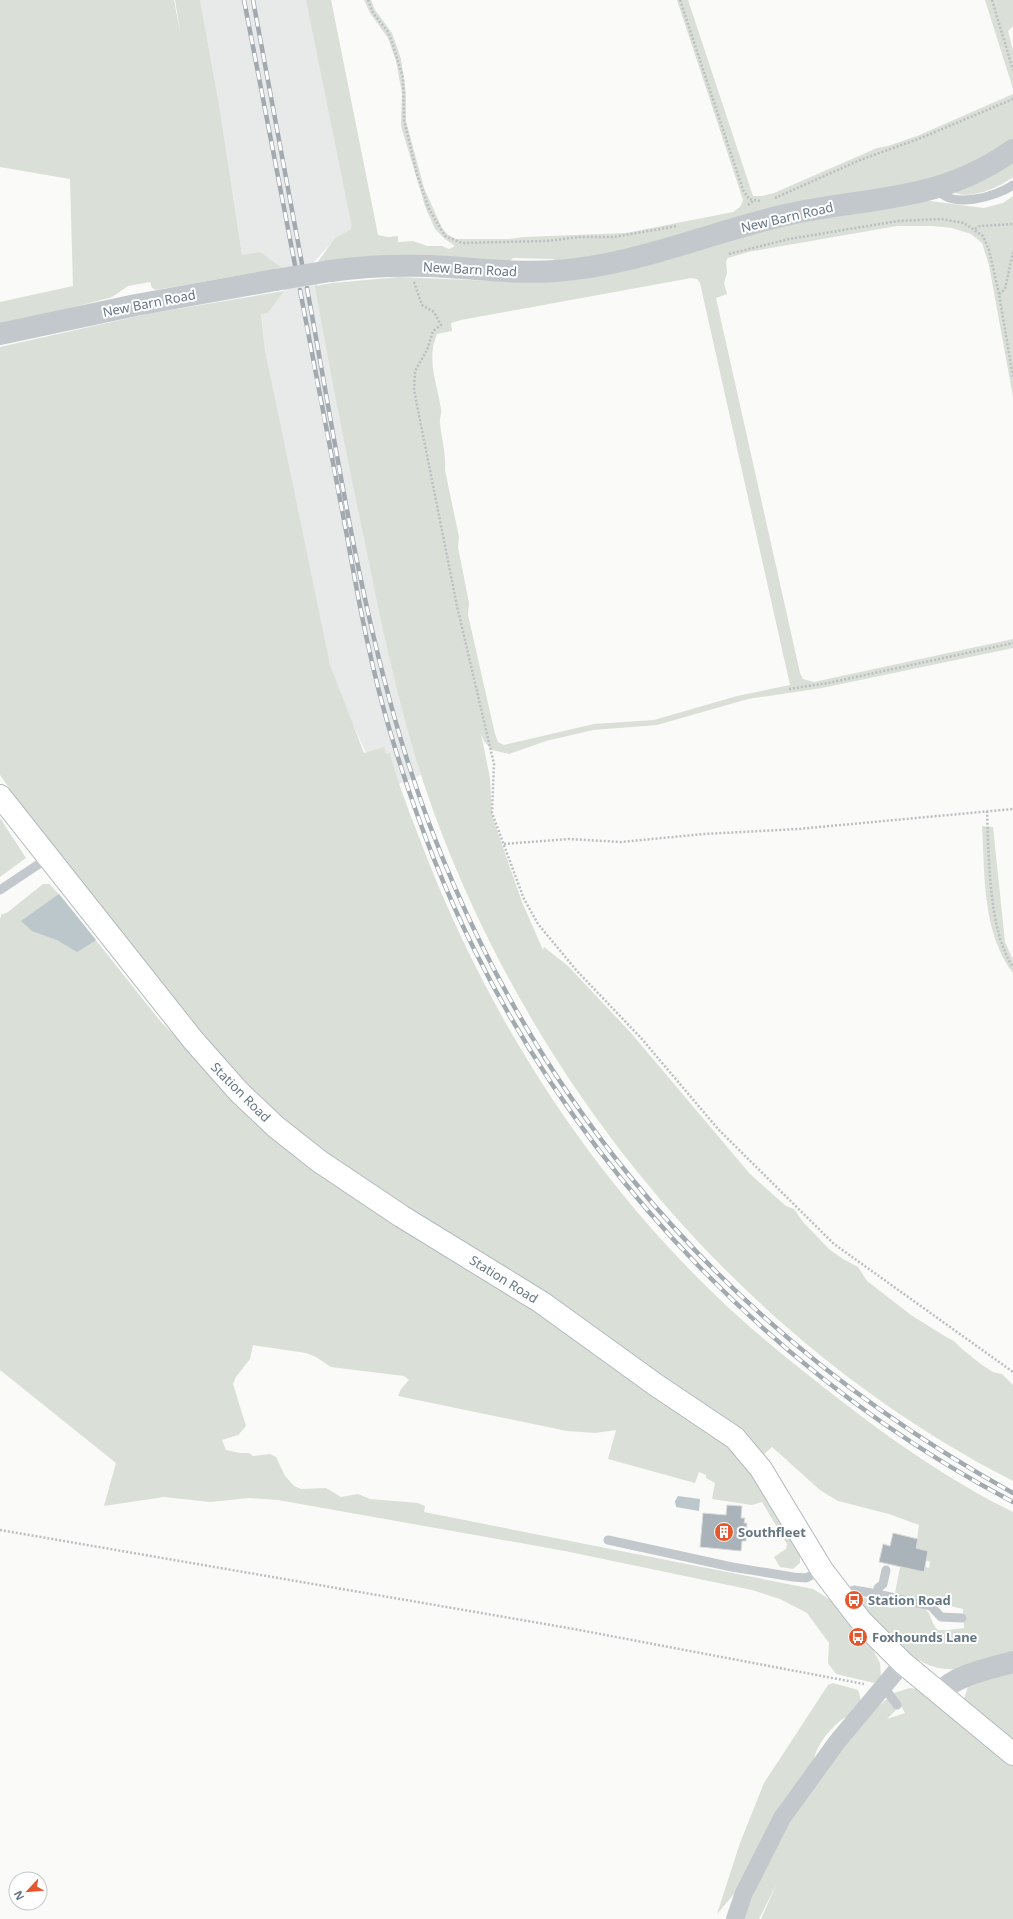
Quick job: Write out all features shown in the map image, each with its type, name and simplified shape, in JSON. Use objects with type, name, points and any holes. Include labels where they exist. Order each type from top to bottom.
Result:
[{"type":"main road","name":"Station Road","points":[[0,796],[48,858],[219,1070],[255,1108],[294,1142],[339,1176],[541,1302],[656,1385],[731,1435],[746,1449],[761,1469],[822,1570],[869,1629],[903,1663],[1013,1754]]},
{"type":"street","name":"New Barn Road","points":[[0,334],[136,304],[330,271],[390,265],[434,266],[515,272],[588,268],[632,258],[801,212],[906,196],[937,188],[973,175],[1013,150]]},
{"type":"street","points":[[940,1693],[946,1686],[958,1679],[1013,1662]]},
{"type":"street","points":[[735,1919],[744,1893],[782,1818],[837,1742],[903,1663]]},
{"type":"lane","points":[[937,188],[940,194],[945,197],[967,199],[994,196],[1013,185]]},
{"type":"lane","points":[[0,890],[48,858]]},
{"type":"lane","points":[[608,1540],[732,1567],[793,1577],[806,1578],[822,1570]]},
{"type":"lane","points":[[877,1594],[878,1588],[884,1583],[886,1570]]},
{"type":"lane","points":[[842,1597],[854,1590],[877,1594],[931,1606],[941,1617],[962,1618]]},
{"type":"lane","points":[[883,1688],[897,1705]]},
{"type":"path","points":[[368,0],[373,13],[388,32],[394,45],[403,78],[404,120],[415,167],[429,209],[445,236],[462,243],[547,241],[578,237],[614,237],[683,224]]},
{"type":"path","points":[[680,0],[739,181],[747,198],[753,201],[766,200]]},
{"type":"path","points":[[992,0],[1013,70]]},
{"type":"path","points":[[771,199],[860,160],[921,138],[1013,100]]},
{"type":"path","points":[[746,208],[753,201]]},
{"type":"path","points":[[729,254],[789,239],[898,221],[941,219],[956,221],[975,229],[983,236],[987,245],[1000,294],[1013,377]]},
{"type":"path","points":[[975,229],[980,226],[1013,224]]},
{"type":"path","points":[[1000,294],[1005,289],[1013,252]]},
{"type":"path","points":[[411,280],[413,281],[422,305],[435,313],[441,325],[433,331],[427,350],[415,371],[414,390],[457,606],[494,764],[492,813],[524,899],[538,924],[577,971],[641,1038],[718,1129],[834,1244],[1013,1372]]},
{"type":"path","points":[[789,689],[828,683],[1013,643]]},
{"type":"path","points":[[504,844],[569,839],[622,842],[704,834],[798,829],[1013,809]]},
{"type":"path","points":[[987,811],[994,909],[1002,943],[1013,966]]},
{"type":"path","points":[[0,1530],[574,1629],[798,1670],[883,1688]]},
{"type":"shaded area","points":[[0,0],[174,0],[181,37],[175,0],[200,0],[219,104],[242,255],[260,252],[282,268],[156,290],[152,288],[150,282],[128,286],[112,297],[0,327],[0,302],[73,286],[70,179],[0,167]]},
{"type":"shaded area","points":[[200,0],[307,0],[354,231],[336,238],[312,264],[453,762],[384,790],[348,715],[330,665],[320,625],[265,350],[261,313],[268,313],[284,291],[282,269],[242,255],[219,104]]},
{"type":"shaded area","points":[[306,0],[331,0],[378,235],[388,237],[398,236],[398,242],[413,241],[427,246],[442,246],[449,249],[455,246],[435,229],[425,206],[401,126],[402,93],[396,61],[388,38],[370,13],[364,0],[371,0],[375,10],[392,33],[401,59],[406,93],[406,121],[424,188],[442,228],[448,235],[456,239],[509,239],[524,237],[626,233],[733,212],[740,207],[743,200],[677,0],[688,0],[753,196],[762,196],[774,193],[877,148],[888,146],[917,136],[1013,94],[1013,141],[969,169],[609,257],[555,262],[554,259],[513,258],[509,262],[317,263],[335,238],[350,230],[352,227]]},
{"type":"shaded area","points":[[985,0],[1013,0],[1013,26],[1008,31],[1013,51],[1013,89]]},
{"type":"shaded area","points":[[1013,160],[1013,177],[1008,181],[986,191],[969,195],[956,193],[955,191]]},
{"type":"shaded area","points":[[1013,196],[1013,397],[989,265],[982,243],[971,234],[952,228],[933,226],[897,226],[748,252],[728,258],[726,261],[727,273],[724,283],[727,294],[716,298],[800,673],[803,679],[814,682],[1013,639],[1013,648],[822,688],[748,699],[657,725],[593,730],[546,741],[509,754],[492,750],[484,741],[481,734],[490,778],[492,816],[522,902],[543,950],[544,947],[568,966],[631,1033],[750,1174],[786,1206],[794,1209],[803,1222],[829,1249],[858,1267],[867,1281],[911,1315],[954,1341],[982,1365],[993,1372],[1002,1374],[1013,1385],[1013,1481],[915,1424],[823,1358],[738,1283],[661,1200],[591,1110],[529,1015],[476,914],[433,810],[412,745],[394,678],[379,610],[339,414],[315,286],[399,277],[493,281],[784,223],[922,200],[984,208],[1003,203]],"holes":[[[691,278],[697,279],[700,283],[790,685],[737,696],[654,720],[594,724],[504,745],[498,742],[495,734],[468,615],[469,603],[458,547],[459,537],[445,470],[440,422],[441,409],[432,362],[432,353],[437,334],[452,331],[451,323],[461,320]]]},
{"type":"shaded area","points":[[284,291],[268,313],[261,314],[265,350],[330,665],[364,753],[384,747],[386,754],[390,753],[402,793],[427,858],[452,918],[481,977],[512,1034],[546,1090],[583,1143],[623,1195],[666,1244],[711,1291],[787,1358],[877,1428],[943,1473],[1013,1512],[1013,1655],[963,1668],[941,1668],[926,1664],[900,1647],[856,1602],[863,1597],[880,1605],[891,1608],[909,1605],[919,1606],[927,1611],[938,1630],[964,1628],[963,1609],[895,1593],[900,1567],[924,1572],[925,1567],[929,1568],[930,1562],[926,1560],[928,1551],[916,1548],[919,1525],[889,1514],[838,1501],[820,1490],[772,1447],[761,1457],[403,1211],[245,1093],[29,816],[0,775],[0,347],[147,314]]},
{"type":"shaded area","points":[[0,818],[26,858],[0,877]]},
{"type":"shaded area","points":[[982,826],[993,827],[1005,942],[1013,960],[1013,973],[1003,957],[990,922],[985,884]]},
{"type":"shaded area","points":[[43,884],[49,884],[59,894],[161,1022],[210,1072],[421,1235],[732,1442],[800,1549],[800,1563],[793,1569],[780,1567],[774,1557],[786,1549],[787,1544],[762,1502],[752,1505],[712,1499],[715,1483],[706,1478],[706,1475],[699,1472],[695,1483],[608,1459],[616,1430],[595,1433],[567,1431],[398,1396],[401,1389],[409,1380],[404,1376],[331,1367],[316,1357],[306,1353],[253,1345],[250,1359],[236,1377],[233,1384],[246,1426],[238,1435],[222,1440],[226,1450],[249,1453],[253,1456],[270,1454],[276,1457],[285,1476],[294,1486],[301,1489],[326,1488],[341,1497],[358,1494],[370,1499],[418,1503],[425,1506],[424,1512],[813,1589],[834,1602],[857,1633],[854,1635],[858,1641],[861,1639],[865,1644],[869,1642],[880,1663],[881,1678],[874,1683],[836,1674],[828,1663],[829,1643],[807,1613],[780,1599],[752,1590],[565,1551],[278,1500],[249,1498],[210,1502],[164,1497],[104,1506],[116,1463],[0,1370],[0,919],[1,915],[8,912]]},
{"type":"shaded area","points":[[59,894],[96,940],[77,952],[57,940],[32,931],[21,921]]},
{"type":"shaded area","points":[[678,1496],[700,1499],[699,1511],[676,1507],[675,1501]]},
{"type":"shaded area","points":[[1013,1666],[1013,1745],[964,1699],[968,1686]]},
{"type":"shaded area","points":[[833,1683],[858,1690],[860,1704],[858,1709],[836,1725],[824,1738],[815,1754],[814,1759],[746,1880],[717,1914],[740,1843],[764,1783],[828,1685]]},
{"type":"shaded area","points":[[910,1688],[918,1689],[1013,1762],[1013,1919],[761,1919],[777,1883],[759,1919],[744,1919],[758,1882],[799,1802],[876,1708],[888,1698],[896,1710],[887,1719],[905,1713],[894,1693]]},
{"type":"building","name":"Southfleet","points":[[727,1505],[742,1506],[741,1518],[745,1518],[744,1523],[747,1523],[746,1541],[742,1541],[741,1551],[700,1547],[703,1513],[726,1515]]},
{"type":"building","points":[[893,1533],[918,1539],[916,1548],[928,1551],[924,1572],[879,1562],[883,1544],[890,1546]]},
{"type":"railway","points":[[244,0],[295,265]]},
{"type":"railway","points":[[253,0],[302,264]]},
{"type":"railway","points":[[307,288],[359,572],[385,685],[401,740],[444,861],[496,974],[559,1080],[631,1178],[713,1269],[804,1351],[904,1426],[1013,1493]]},
{"type":"railway","points":[[300,290],[361,612],[378,688],[392,738],[409,793],[451,899],[475,951],[522,1037],[576,1119],[635,1196],[701,1268],[772,1336],[848,1397],[928,1453],[1013,1502]]},
{"type":"place","name":"Southfleet","points":[[724,1532]]},
{"type":"place","name":"Station Road","points":[[854,1600]]},
{"type":"place","name":"Foxhounds Lane","points":[[858,1637]]}]
